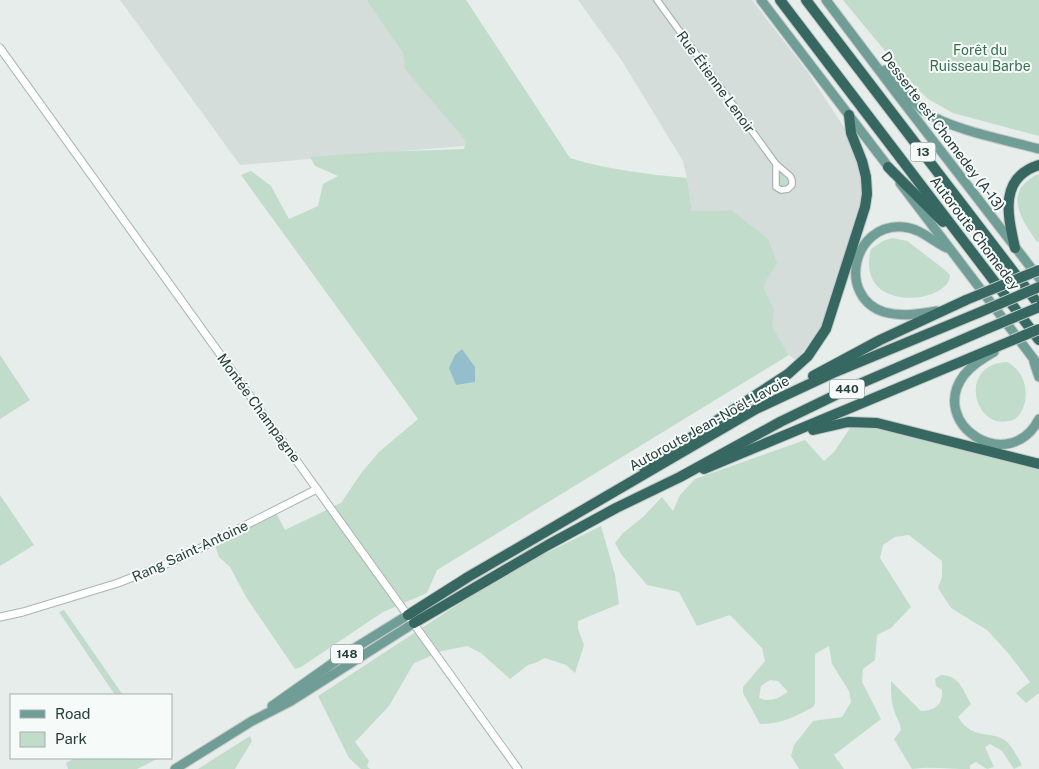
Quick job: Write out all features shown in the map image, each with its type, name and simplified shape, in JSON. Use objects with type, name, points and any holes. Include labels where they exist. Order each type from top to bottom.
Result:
[{"type":"highway","name":"Autoroute Chomedey","points":[[780,0],[1039,340]]},
{"type":"highway","name":"Autoroute Chomedey","points":[[806,0],[1039,306]]},
{"type":"highway","points":[[583,510],[655,460],[775,384],[800,365],[816,346],[833,312],[864,212],[866,199],[865,172],[851,133],[849,115]]},
{"type":"highway","points":[[1015,248],[1008,219],[1009,195],[1019,177],[1039,165]]},
{"type":"highway","points":[[888,167],[966,244]]},
{"type":"highway","points":[[756,409],[874,343],[943,310],[1039,270]]},
{"type":"highway","name":"Autoroute Jean-Noël-Lavoie","points":[[412,619],[468,577],[756,409],[825,377],[1039,287]]},
{"type":"highway","name":"440","points":[[412,619],[548,544],[680,477],[823,400],[1039,306]]},
{"type":"highway","points":[[680,477],[769,442],[1039,329]]},
{"type":"highway","points":[[769,442],[834,424],[854,421],[872,422],[903,428],[1039,464]]},
{"type":"main road","points":[[761,0],[1036,363],[1039,377]]},
{"type":"main road","name":"Desserte est Chomedey (A-13)","points":[[826,0],[896,94],[1039,278]]},
{"type":"main road","points":[[859,42],[914,101],[932,116],[953,125],[1039,149]]},
{"type":"main road","points":[[943,310],[901,315],[879,310],[868,302],[860,290],[856,281],[856,266],[859,252],[867,241],[880,231],[893,227],[915,230],[949,248]]},
{"type":"main road","points":[[1001,346],[973,366],[959,383],[955,402],[960,421],[977,439],[999,444],[1021,438],[1030,432],[1039,419]]},
{"type":"main road","name":"148","points":[[174,769],[252,721],[294,690],[412,619]]},
{"type":"street","name":"Rue Étienne Lenoir","points":[[657,0],[776,164]]},
{"type":"street","name":"Montée Champagne","points":[[0,48],[518,769]]},
{"type":"street","name":"Rang Saint-Antoine","points":[[0,617],[23,612],[118,583],[180,558],[317,489]]},
{"type":"shaded area","points":[[120,0],[371,0],[474,145],[240,165]]},
{"type":"shaded area","points":[[578,0],[752,0],[807,71],[849,135],[862,172],[863,203],[820,330],[796,360],[789,355],[771,327],[774,309],[731,210],[692,211],[683,161],[622,61]]},
{"type":"green space","points":[[368,0],[466,0],[570,158],[614,169],[687,178],[692,211],[731,210],[768,239],[777,263],[763,286],[774,309],[772,327],[789,355],[437,570],[427,593],[383,612],[301,667],[295,669],[246,597],[230,567],[219,557],[215,545],[276,513],[285,530],[341,503],[362,472],[379,452],[418,419],[241,175],[251,171],[271,186],[289,219],[318,206],[323,184],[338,176],[315,166],[310,157],[464,149],[466,141],[405,69],[403,53]]},
{"type":"green space","name":"Forêt du Ruisseau Barbe","points":[[843,0],[1039,0],[1039,136],[953,113],[928,99],[909,80]]},
{"type":"green space","points":[[779,172],[788,180],[789,183],[785,187],[779,184]]},
{"type":"green space","points":[[1039,174],[1039,241],[1037,242],[1021,215],[1017,199],[1023,185]]},
{"type":"green space","points":[[892,238],[907,241],[945,270],[950,275],[946,285],[935,292],[921,297],[904,298],[889,294],[876,285],[870,270],[871,249],[883,241]]},
{"type":"green space","points":[[0,355],[30,400],[0,419]]},
{"type":"green space","points":[[1007,362],[1022,377],[1026,398],[1021,412],[1016,418],[1009,421],[997,421],[987,415],[980,406],[976,395],[977,384],[982,373],[992,365]]},
{"type":"green space","points":[[852,425],[864,425],[906,433],[1039,470],[1039,693],[1026,703],[1016,693],[1030,682],[1009,654],[987,630],[951,608],[938,588],[942,577],[942,561],[909,535],[895,537],[883,545],[880,558],[911,607],[891,628],[877,635],[875,660],[863,669],[862,682],[881,719],[834,755],[844,769],[799,769],[791,756],[794,745],[813,721],[842,717],[851,702],[849,691],[832,664],[829,646],[815,654],[815,703],[813,707],[794,717],[768,724],[760,724],[743,693],[743,687],[765,661],[762,648],[730,615],[697,626],[679,592],[647,585],[621,554],[615,543],[623,533],[643,517],[662,497],[673,511],[680,495],[695,479],[805,440],[824,461],[834,452]],"holes":[[[770,680],[778,681],[788,692],[770,700],[759,698],[761,686]]]},
{"type":"green space","points":[[0,495],[34,545],[0,566]]},
{"type":"green space","points":[[601,526],[615,575],[619,604],[578,621],[578,629],[584,645],[575,673],[566,665],[545,658],[528,665],[510,679],[481,653],[467,646],[442,651],[414,663],[389,706],[355,742],[369,761],[367,766],[370,769],[361,769],[349,758],[318,696],[506,573]]},
{"type":"green space","points":[[64,610],[122,694],[114,694],[59,612]]},
{"type":"green space","points":[[941,675],[956,680],[971,704],[958,717],[964,725],[977,733],[1003,739],[1011,746],[1022,765],[1014,769],[1002,751],[990,744],[985,747],[994,767],[987,769],[976,762],[970,765],[970,769],[912,769],[894,739],[901,730],[892,703],[891,681],[921,711],[926,711],[938,706],[940,703],[942,690],[936,686],[935,679]]},
{"type":"green space","points":[[250,736],[252,741],[235,769],[198,769]]},
{"type":"green space","points":[[73,759],[157,759],[137,769],[68,769],[66,763]]},
{"type":"water","points":[[462,349],[475,367],[475,382],[456,385],[449,368],[455,355]]}]
